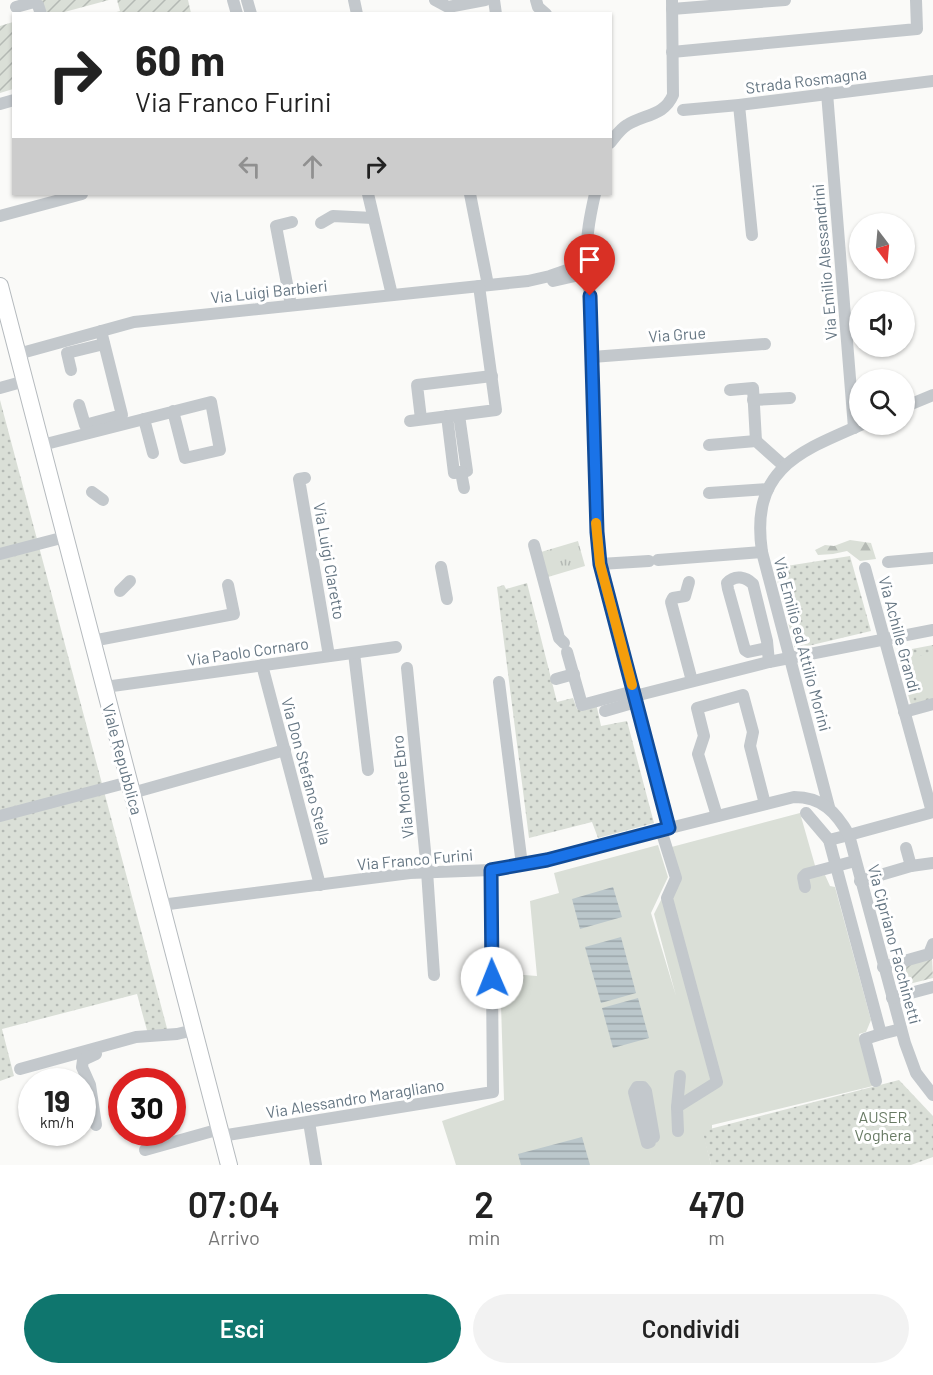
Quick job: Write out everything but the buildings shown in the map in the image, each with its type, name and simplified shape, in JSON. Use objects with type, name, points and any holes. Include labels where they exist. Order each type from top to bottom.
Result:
[{"type":"main road","name":"Viale Repubblica","points":[[0,286],[229,1165]]},
{"type":"street","points":[[435,0],[448,7],[485,0]]},
{"type":"street","points":[[612,141],[624,126],[660,112],[669,105],[673,95],[672,5],[785,0]]},
{"type":"street","points":[[672,52],[917,29],[916,0]]},
{"type":"street","points":[[16,7],[34,2],[40,12]]},
{"type":"street","name":"Strada Rosmagna","points":[[660,112],[740,105],[933,81]]},
{"type":"street","name":"Via Emilio Alessandrini","points":[[827,93],[853,369]]},
{"type":"street","points":[[673,95],[683,110]]},
{"type":"street","points":[[740,105],[752,235]]},
{"type":"street","points":[[0,216],[78,195]]},
{"type":"street","points":[[368,195],[392,295]]},
{"type":"street","points":[[470,195],[484,286],[483,313],[492,376],[496,410],[416,420],[417,385],[492,376]]},
{"type":"street","points":[[595,195],[580,271],[590,296],[597,532],[600,564],[635,697],[676,878],[667,898],[717,1082],[677,1107]]},
{"type":"street","points":[[321,223],[333,216],[373,218]]},
{"type":"street","points":[[291,305],[276,226],[292,222]]},
{"type":"street","name":"Via Luigi Barbieri","points":[[18,354],[103,338],[135,322],[528,281],[543,282],[580,271]]},
{"type":"street","points":[[71,370],[67,353],[103,338],[122,416],[85,425],[79,405]]},
{"type":"street","name":"Via Grue","points":[[592,357],[765,344]]},
{"type":"street","points":[[0,388],[25,381]]},
{"type":"street","points":[[730,390],[753,388],[756,441],[784,466]]},
{"type":"street","points":[[915,402],[933,395]]},
{"type":"street","points":[[753,400],[790,398]]},
{"type":"street","points":[[42,445],[173,411],[211,402],[220,450],[185,458],[173,411]]},
{"type":"street","points":[[453,415],[467,471],[461,472],[464,488]]},
{"type":"street","points":[[144,419],[153,453]]},
{"type":"street","name":"Via Emilio ed Attilio Morini","points":[[829,807],[762,552],[759,519],[768,489],[784,466],[796,455],[812,446],[849,430]]},
{"type":"street","points":[[709,445],[756,441]]},
{"type":"street","name":"Via Luigi Claretto","points":[[305,478],[298,479],[329,656]]},
{"type":"street","points":[[710,493],[768,489]]},
{"type":"street","points":[[92,492],[103,500]]},
{"type":"street","points":[[0,554],[65,537]]},
{"type":"street","points":[[534,545],[560,638],[566,647],[582,705],[635,697],[790,657],[933,630]]},
{"type":"street","points":[[600,564],[762,552]]},
{"type":"street","points":[[888,562],[933,558]]},
{"type":"street","points":[[441,567],[447,599]]},
{"type":"street","name":"Via Achille Grandi","points":[[865,568],[932,812]]},
{"type":"street","points":[[767,648],[748,652],[745,650],[728,589],[727,583],[730,579],[747,578],[753,584],[767,641],[769,662]]},
{"type":"street","points":[[120,591],[130,581]]},
{"type":"street","points":[[689,582],[685,596],[673,598],[671,602],[692,681]]},
{"type":"street","points":[[92,641],[234,614],[228,585]]},
{"type":"street","name":"Via Paolo Cornaro","points":[[105,687],[396,647]]},
{"type":"street","points":[[354,653],[368,771]]},
{"type":"street","name":"Via Don Stefano Stella","points":[[262,665],[320,885]]},
{"type":"street","name":"Via Monte Ebro","points":[[407,668],[427,872],[434,975]]},
{"type":"street","points":[[556,679],[574,674]]},
{"type":"street","points":[[499,682],[522,865]]},
{"type":"street","points":[[717,816],[698,754],[704,736],[697,708],[743,694],[753,732],[750,746],[765,804]]},
{"type":"street","points":[[605,711],[635,697]]},
{"type":"street","points":[[904,712],[933,705]]},
{"type":"street","points":[[0,816],[285,750]]},
{"type":"street","name":"Via Franco Furini","points":[[161,905],[427,872],[491,870],[522,865],[794,797],[807,797],[829,807]]},
{"type":"street","points":[[829,807],[841,820],[849,835]]},
{"type":"street","points":[[829,840],[932,812]]},
{"type":"street","points":[[806,813],[829,840],[880,1034]]},
{"type":"street","name":"Via Cipriano Facchinetti","points":[[849,835],[901,1029],[916,1073],[932,1093]]},
{"type":"street","points":[[906,848],[911,866]]},
{"type":"street","points":[[805,887],[803,877],[806,874],[855,861]]},
{"type":"street","points":[[861,881],[911,866],[918,867],[933,863]]},
{"type":"street","name":"Via Alessandro Maragliano","points":[[145,1150],[221,1132],[309,1122],[493,1092],[491,870]]},
{"type":"street","points":[[883,967],[929,954],[933,944]]},
{"type":"street","points":[[892,998],[933,987]]},
{"type":"street","points":[[876,1081],[865,1039],[901,1029]]},
{"type":"street","points":[[24,1068],[136,1037],[177,1034],[194,1030]]},
{"type":"street","points":[[82,1068],[83,1060],[90,1056],[143,1042],[154,1036]]},
{"type":"street","points":[[678,1131],[677,1107],[680,1076]]},
{"type":"street","points":[[309,1122],[316,1165]]},
{"type":"green space","points":[[41,0],[109,0],[64,12],[47,12]]},
{"type":"green space","points":[[117,0],[188,0],[191,12],[116,12],[120,11]]},
{"type":"green space","points":[[12,22],[12,89],[0,93],[0,26]]},
{"type":"green space","points":[[0,400],[168,1032],[148,1034],[137,994],[2,1029],[14,1076],[0,1081]]},
{"type":"green space","points":[[850,540],[871,543],[876,559],[860,561],[847,551],[818,555],[815,550],[825,545],[834,546]]},
{"type":"green space","points":[[578,541],[585,566],[548,577],[541,552]]},
{"type":"green space","points":[[850,556],[871,631],[795,649],[774,568]]},
{"type":"green space","points":[[527,583],[557,702],[573,698],[577,709],[596,703],[601,726],[627,721],[654,823],[598,838],[592,822],[529,838],[497,587],[504,585],[506,589]]},
{"type":"green space","points":[[933,645],[933,699],[911,705],[896,652]]},
{"type":"green space","points":[[933,653],[933,697],[917,701],[907,659]]},
{"type":"green space","points":[[800,813],[818,876],[825,875],[830,886],[835,887],[871,1020],[866,1032],[859,1034],[873,1086],[712,1125],[712,1129],[703,1132],[711,1165],[456,1165],[442,1121],[504,1100],[500,973],[537,976],[530,901],[559,893],[554,873],[658,845],[668,877],[651,913],[676,996],[654,914],[671,880],[664,849]]},
{"type":"green space","points":[[932,957],[933,978],[909,984],[904,965]]},
{"type":"green space","name":"AUSER Voghera","points":[[899,1080],[933,1116],[933,1157],[911,1165],[711,1165],[702,1131]]},
{"type":"shaded area","points":[[613,887],[622,917],[580,929],[572,899]]},
{"type":"shaded area","points":[[621,937],[636,993],[601,1003],[585,947]]},
{"type":"shaded area","points":[[638,998],[649,1038],[613,1048],[602,1008]]},
{"type":"shaded area","points":[[582,1137],[590,1165],[521,1165],[518,1154]]},
{"type":"slow traffic","points":[[596,523],[600,564],[632,685]]},
{"type":"route","points":[[492,978],[491,870],[547,860],[669,828],[600,564],[597,532],[590,296]]}]
